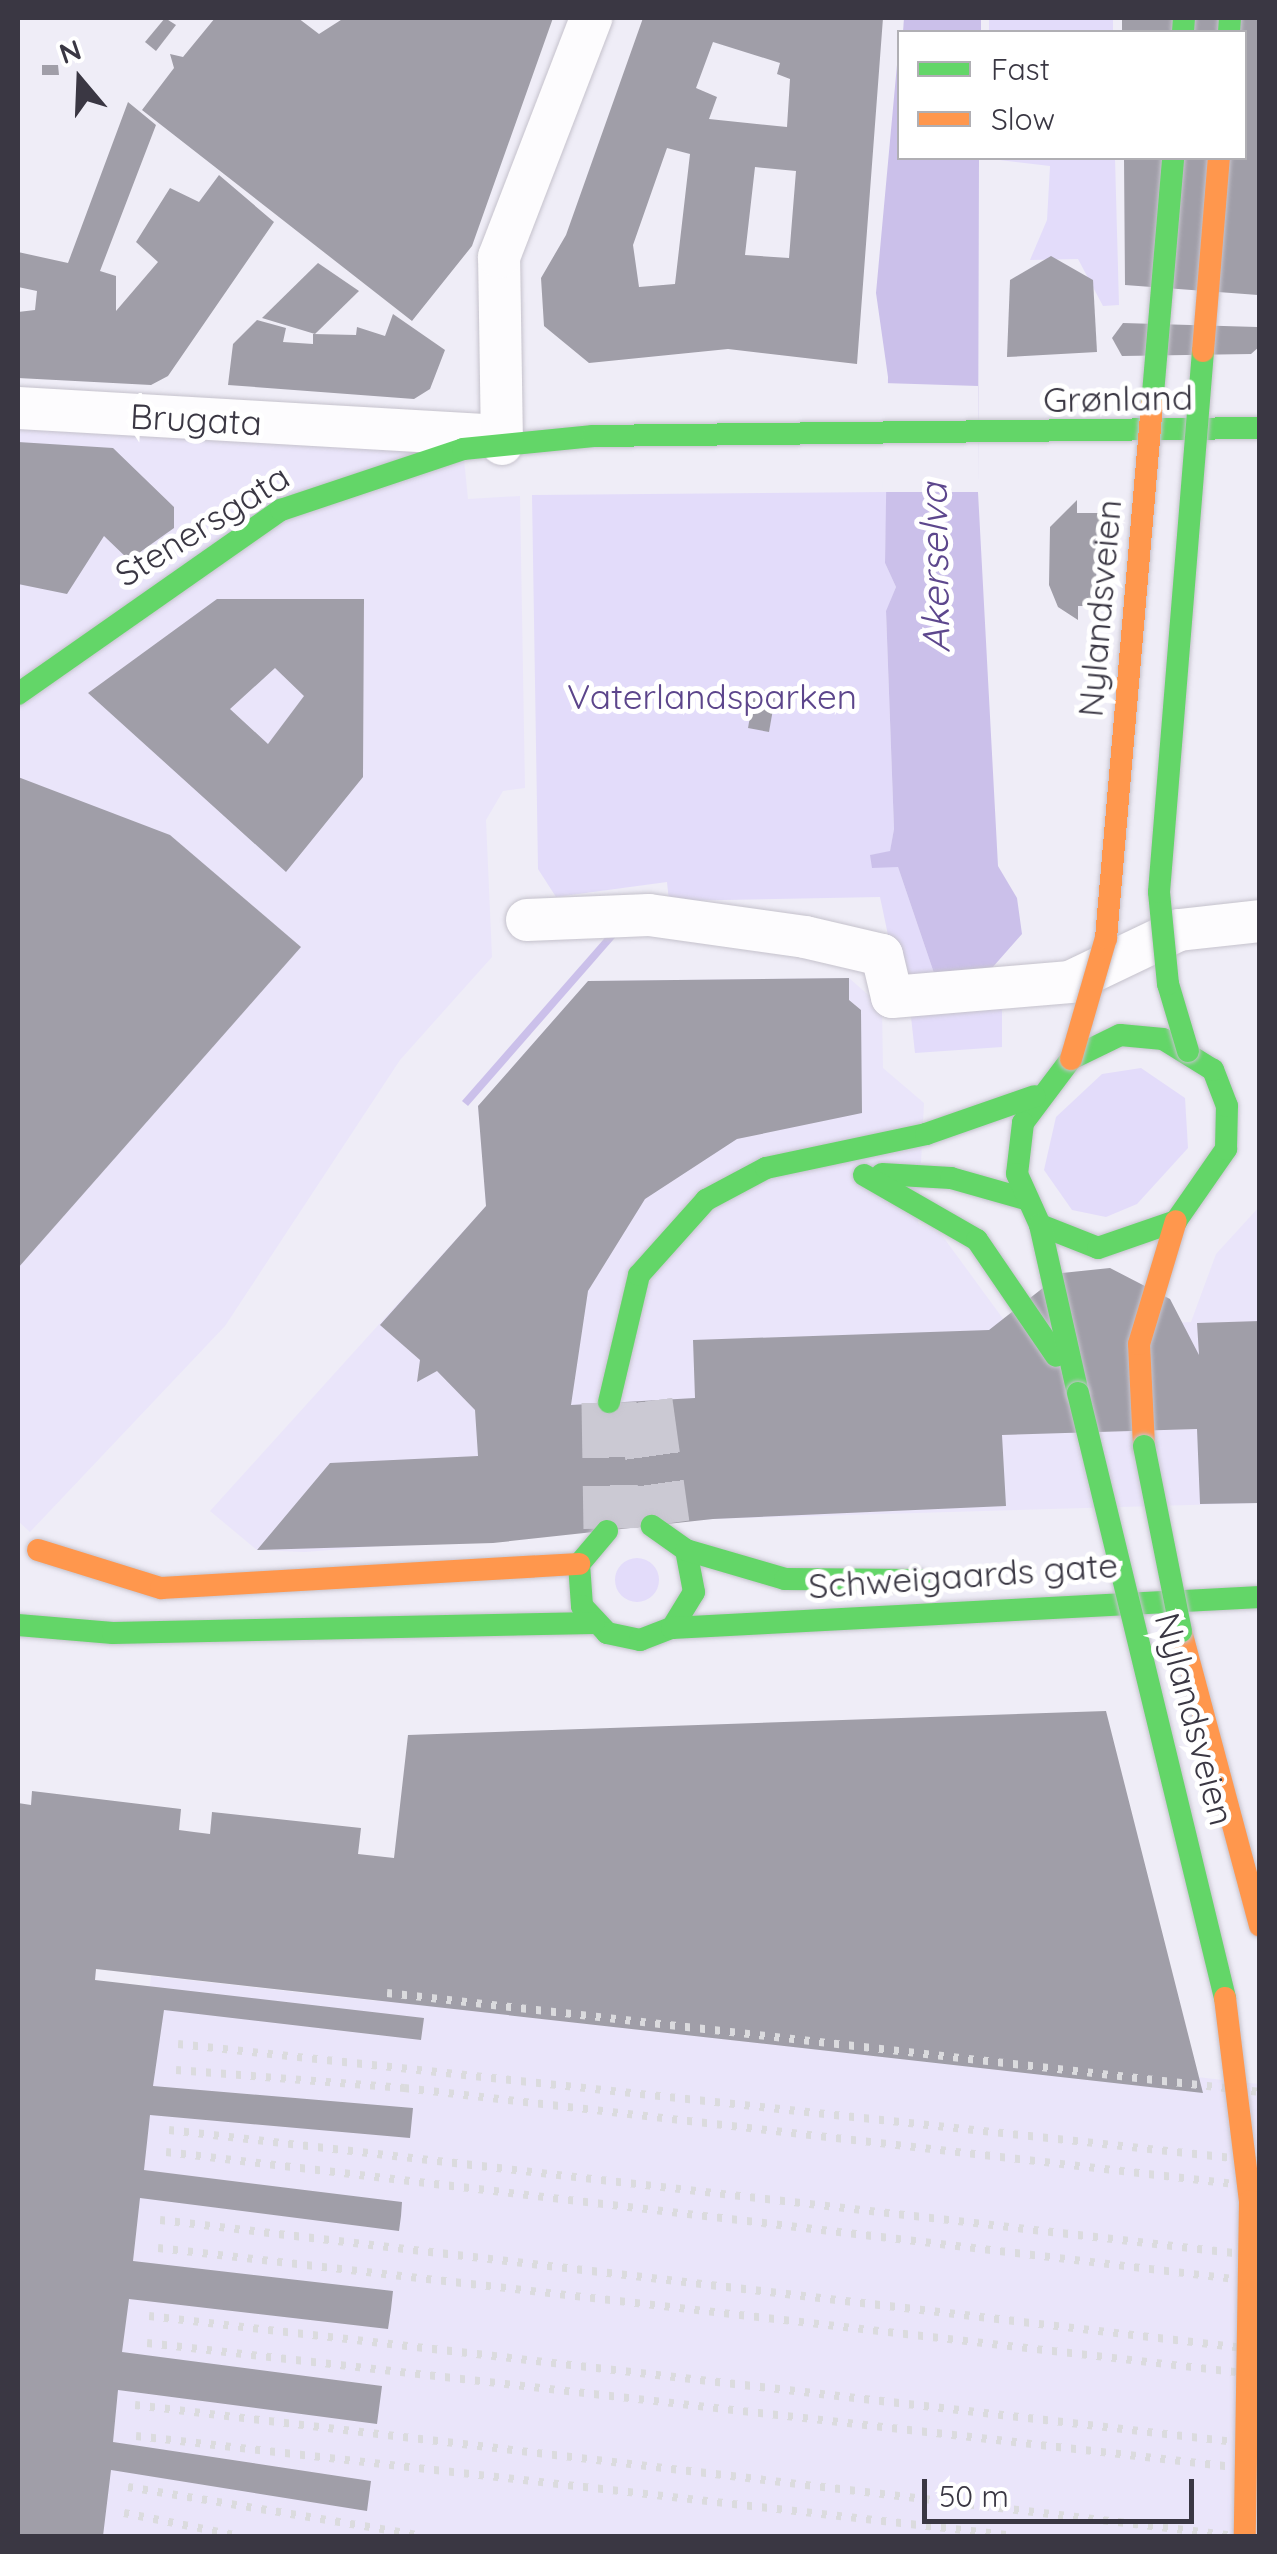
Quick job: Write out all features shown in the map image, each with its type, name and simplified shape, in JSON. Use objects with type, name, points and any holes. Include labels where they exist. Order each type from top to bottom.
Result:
[{"type":"main road","name":"Nylandsveien","points":[[1070,1059],[1106,938],[1172,160]]},
{"type":"main road","points":[[1188,1051],[1168,984],[1158,892],[1218,160]]},
{"type":"main road","name":"Grønland","points":[[978,435],[1260,428]]},
{"type":"main road","name":"Brugata","points":[[554,438],[978,435]]},
{"type":"main road","name":"Stenersgata","points":[[18,694],[281,510],[412,461],[501,440]]},
{"type":"main road","name":"Nylandsveien","points":[[1245,2536],[1250,2202],[1236,2045],[1040,1225],[1025,1199],[1016,1152],[1035,1096],[1070,1059],[1120,1035],[1188,1051],[1213,1070],[1229,1127],[1203,1192],[1176,1221],[1139,1344],[1144,1446],[1168,1582],[1260,1926]]},
{"type":"main road","points":[[1213,1070],[1249,1092]]},
{"type":"main road","points":[[609,1402],[639,1275],[706,1200],[786,1162],[926,1134],[1035,1096]]},
{"type":"main road","points":[[786,1162],[864,1175],[932,1175],[1025,1199]]},
{"type":"main road","points":[[1203,1192],[1246,1174]]},
{"type":"main road","points":[[864,1175],[977,1240],[1078,1393]]},
{"type":"main road","name":"Nylandsveien","points":[[1040,1225],[1098,1248],[1176,1221]]},
{"type":"main road","points":[[621,1342],[642,1390]]},
{"type":"main road","points":[[18,1521],[38,1550],[37,1594],[18,1624]]},
{"type":"main road","name":"Schweigaards gate","points":[[659,1526],[686,1550],[784,1578],[950,1579]]},
{"type":"main road","points":[[594,1623],[582,1606],[580,1564],[607,1531]]},
{"type":"main road","points":[[38,1550],[161,1588],[580,1564]]},
{"type":"main road","points":[[672,1628],[694,1592],[686,1550]]},
{"type":"main road","name":"Schweigaards gate","points":[[1100,1571],[1203,1565]]},
{"type":"main road","name":"Schweigaards gate","points":[[18,1624],[113,1634],[594,1623],[640,1640],[672,1628],[921,1618],[1130,1596],[1260,1598]]},
{"type":"main road","points":[[921,1618],[1098,1629],[1260,1624]]},
{"type":"street","points":[[501,440],[499,257],[591,18]]},
{"type":"street","name":"Brugata","points":[[18,408],[501,440],[554,438]]},
{"type":"street","points":[[527,920],[649,915],[805,937],[882,955],[892,997],[1070,982],[1179,930],[1260,921]]},
{"type":"shaded area","points":[[18,408],[463,449],[468,499],[520,496],[525,788],[503,791],[486,820],[492,957],[400,1060],[225,1326],[30,1532],[18,1521]]},
{"type":"shaded area","points":[[849,978],[882,1007],[883,1068],[924,1103],[918,1223],[941,1234],[1012,1331],[1191,1322],[1216,1254],[1259,1207],[1259,1503],[713,1519],[305,1552],[257,1550],[210,1511],[486,1206],[478,1106],[588,981]]},
{"type":"shaded area","points":[[151,1976],[377,2001],[379,1985],[1259,2084],[1259,2536],[90,2536]]},
{"type":"green space","points":[[989,18],[1113,18],[1113,30],[989,30]]},
{"type":"green space","points":[[1000,160],[1115,160],[1119,305],[1103,306],[1078,259],[1030,260],[1047,220],[1050,166]]},
{"type":"green space","name":"Vaterlandsparken","points":[[887,492],[885,563],[896,587],[886,612],[894,829],[890,852],[871,855],[898,867],[936,979],[897,978],[880,897],[669,901],[667,882],[556,897],[538,869],[532,495]]},
{"type":"green space","points":[[910,1008],[1002,1009],[1002,1047],[915,1053]]},
{"type":"green space","points":[[1141,1068],[1185,1098],[1188,1148],[1137,1204],[1106,1217],[1072,1210],[1044,1170],[1056,1117],[1102,1074]]},
{"type":"green space","points":[[637,1558],[653,1564],[659,1580],[653,1596],[637,1602],[621,1596],[615,1580],[621,1564]]},
{"type":"water","points":[[904,18],[981,18],[981,30],[903,30]]},
{"type":"water","name":"Akerselva","points":[[897,65],[897,160],[979,160],[978,492],[998,866],[1017,898],[1022,934],[984,977],[936,979],[898,867],[872,868],[870,855],[890,851],[894,829],[886,611],[896,587],[885,563],[888,377],[876,293]]},
{"type":"water","points":[[610,932],[620,932],[468,1106],[462,1101]]},
{"type":"pier","points":[[883,383],[978,386],[978,492],[882,492]]},
{"type":"building","points":[[165,18],[176,25],[156,51],[145,42]]},
{"type":"building","points":[[215,18],[298,18],[319,34],[344,18],[553,18],[472,246],[412,321],[142,110],[174,68],[170,54],[183,57]]},
{"type":"building","points":[[643,18],[883,18],[857,364],[728,349],[589,363],[544,326],[541,278],[566,235]],"holes":[[[713,42],[780,63],[777,74],[790,79],[787,127],[709,119],[717,97],[696,88]],[[667,148],[690,154],[675,284],[639,287],[633,245]],[[755,167],[796,171],[789,258],[745,255]]]},
{"type":"building","points":[[1122,18],[1260,18],[1258,295],[1125,285],[1124,160],[1247,160],[1247,30],[1122,30]]},
{"type":"building","points":[[42,65],[58,65],[59,75],[42,75]]},
{"type":"building","points":[[128,102],[156,125],[100,271],[116,276],[116,311],[158,262],[136,242],[170,188],[199,202],[219,175],[274,222],[168,376],[151,385],[18,378],[18,312],[35,310],[37,291],[18,287],[18,252],[68,263]]},
{"type":"building","points":[[1051,256],[1093,280],[1097,352],[1007,357],[1010,280]]},
{"type":"building","points":[[318,263],[359,291],[315,334],[262,318]]},
{"type":"building","points":[[393,314],[445,350],[430,389],[414,399],[228,385],[233,344],[257,320],[286,328],[283,342],[313,344],[313,334],[356,335],[357,327],[385,336]]},
{"type":"building","points":[[1123,323],[1257,327],[1260,346],[1251,354],[1122,356],[1112,338]]},
{"type":"building","points":[[18,442],[113,448],[174,507],[174,528],[129,560],[104,536],[67,594],[18,584]]},
{"type":"building","points":[[1077,500],[1077,513],[1101,513],[1094,606],[1078,606],[1078,620],[1058,607],[1049,585],[1050,527]]},
{"type":"building","points":[[217,599],[364,599],[363,777],[286,872],[88,693]],"holes":[[[275,668],[304,696],[268,744],[230,709]]]},
{"type":"building","points":[[755,689],[776,692],[769,732],[748,728]]},
{"type":"building","points":[[18,777],[170,835],[301,947],[18,1268]]},
{"type":"building","points":[[849,978],[849,1000],[861,1010],[862,1113],[737,1139],[645,1199],[588,1291],[571,1405],[695,1398],[693,1340],[989,1330],[1062,1273],[1110,1268],[1170,1299],[1199,1355],[1197,1323],[1260,1321],[1260,1503],[1200,1504],[1197,1429],[1002,1435],[1006,1506],[713,1519],[493,1543],[257,1550],[330,1463],[478,1456],[475,1410],[437,1371],[417,1382],[420,1360],[380,1325],[486,1206],[478,1106],[588,981]]},
{"type":"building","points":[[1106,1711],[1203,2093],[96,1969],[95,1980],[424,2018],[421,2040],[164,2010],[153,2086],[413,2108],[410,2138],[150,2115],[144,2170],[402,2202],[401,2216],[399,2231],[140,2198],[133,2261],[393,2291],[391,2309],[388,2329],[129,2299],[122,2352],[382,2386],[377,2424],[118,2390],[113,2442],[371,2481],[367,2511],[111,2470],[103,2536],[18,2536],[18,1803],[31,1805],[32,1791],[181,1809],[179,1830],[210,1834],[212,1812],[361,1828],[358,1854],[394,1858],[408,1735]]},
{"type":"tunnel","points":[[645,1401],[662,1524]]},
{"type":"tunnel","points":[[609,1402],[611,1528]]},
{"type":"railway","points":[[387,1993],[1260,2092]]},
{"type":"railway","points":[[178,2044],[1260,2161]]},
{"type":"railway","points":[[176,2070],[404,2088],[1260,2187]]},
{"type":"railway","points":[[169,2130],[1260,2256]]},
{"type":"railway","points":[[166,2152],[1260,2282]]},
{"type":"railway","points":[[160,2220],[1260,2350]]},
{"type":"railway","points":[[158,2248],[1260,2375]]},
{"type":"railway","points":[[149,2316],[1260,2445]]},
{"type":"railway","points":[[147,2343],[1260,2470]]},
{"type":"railway","points":[[135,2405],[1235,2536]]},
{"type":"railway","points":[[136,2436],[1015,2536]]},
{"type":"railway","points":[[128,2487],[423,2536]]},
{"type":"railway","points":[[124,2513],[239,2536]]},
{"type":"traffic: fast","points":[[1183,30],[1184,18]]},
{"type":"traffic: fast","points":[[1229,30],[1230,18]]},
{"type":"traffic: fast","points":[[1152,405],[1173,160]]},
{"type":"traffic: fast","points":[[1188,1051],[1168,984],[1159,892],[1203,351]]},
{"type":"traffic: fast","points":[[18,694],[281,510],[463,449],[593,436],[1260,428]]},
{"type":"traffic: fast","points":[[1040,1225],[1098,1248],[1176,1221],[1226,1149],[1227,1106],[1213,1070],[1163,1039],[1120,1035],[1071,1059],[1023,1123],[1017,1174],[1040,1225],[1078,1393]]},
{"type":"traffic: fast","points":[[609,1402],[639,1275],[706,1200],[766,1168],[926,1134],[1035,1096]]},
{"type":"traffic: fast","points":[[882,1174],[951,1178],[1025,1199]]},
{"type":"traffic: fast","points":[[864,1175],[977,1240],[1056,1356]]},
{"type":"traffic: fast","points":[[1078,1393],[1225,1998]]},
{"type":"traffic: fast","points":[[1144,1446],[1181,1631]]},
{"type":"traffic: fast","points":[[607,1531],[579,1564],[582,1606],[607,1633],[640,1640],[672,1628],[694,1592],[686,1550],[652,1526]]},
{"type":"traffic: fast","points":[[686,1550],[785,1579],[919,1580]]},
{"type":"traffic: fast","points":[[672,1628],[1260,1597]]},
{"type":"traffic: fast","points":[[18,1625],[113,1633],[594,1623]]},
{"type":"traffic: slow","points":[[1203,351],[1219,160]]},
{"type":"traffic: slow","points":[[1071,1059],[1106,938],[1152,405]]},
{"type":"traffic: slow","points":[[1144,1446],[1139,1344],[1176,1221]]},
{"type":"traffic: slow","points":[[38,1550],[161,1588],[579,1564]]},
{"type":"traffic: slow","points":[[1181,1631],[1260,1926]]},
{"type":"traffic: slow","points":[[1225,1998],[1250,2201],[1245,2536]]}]
